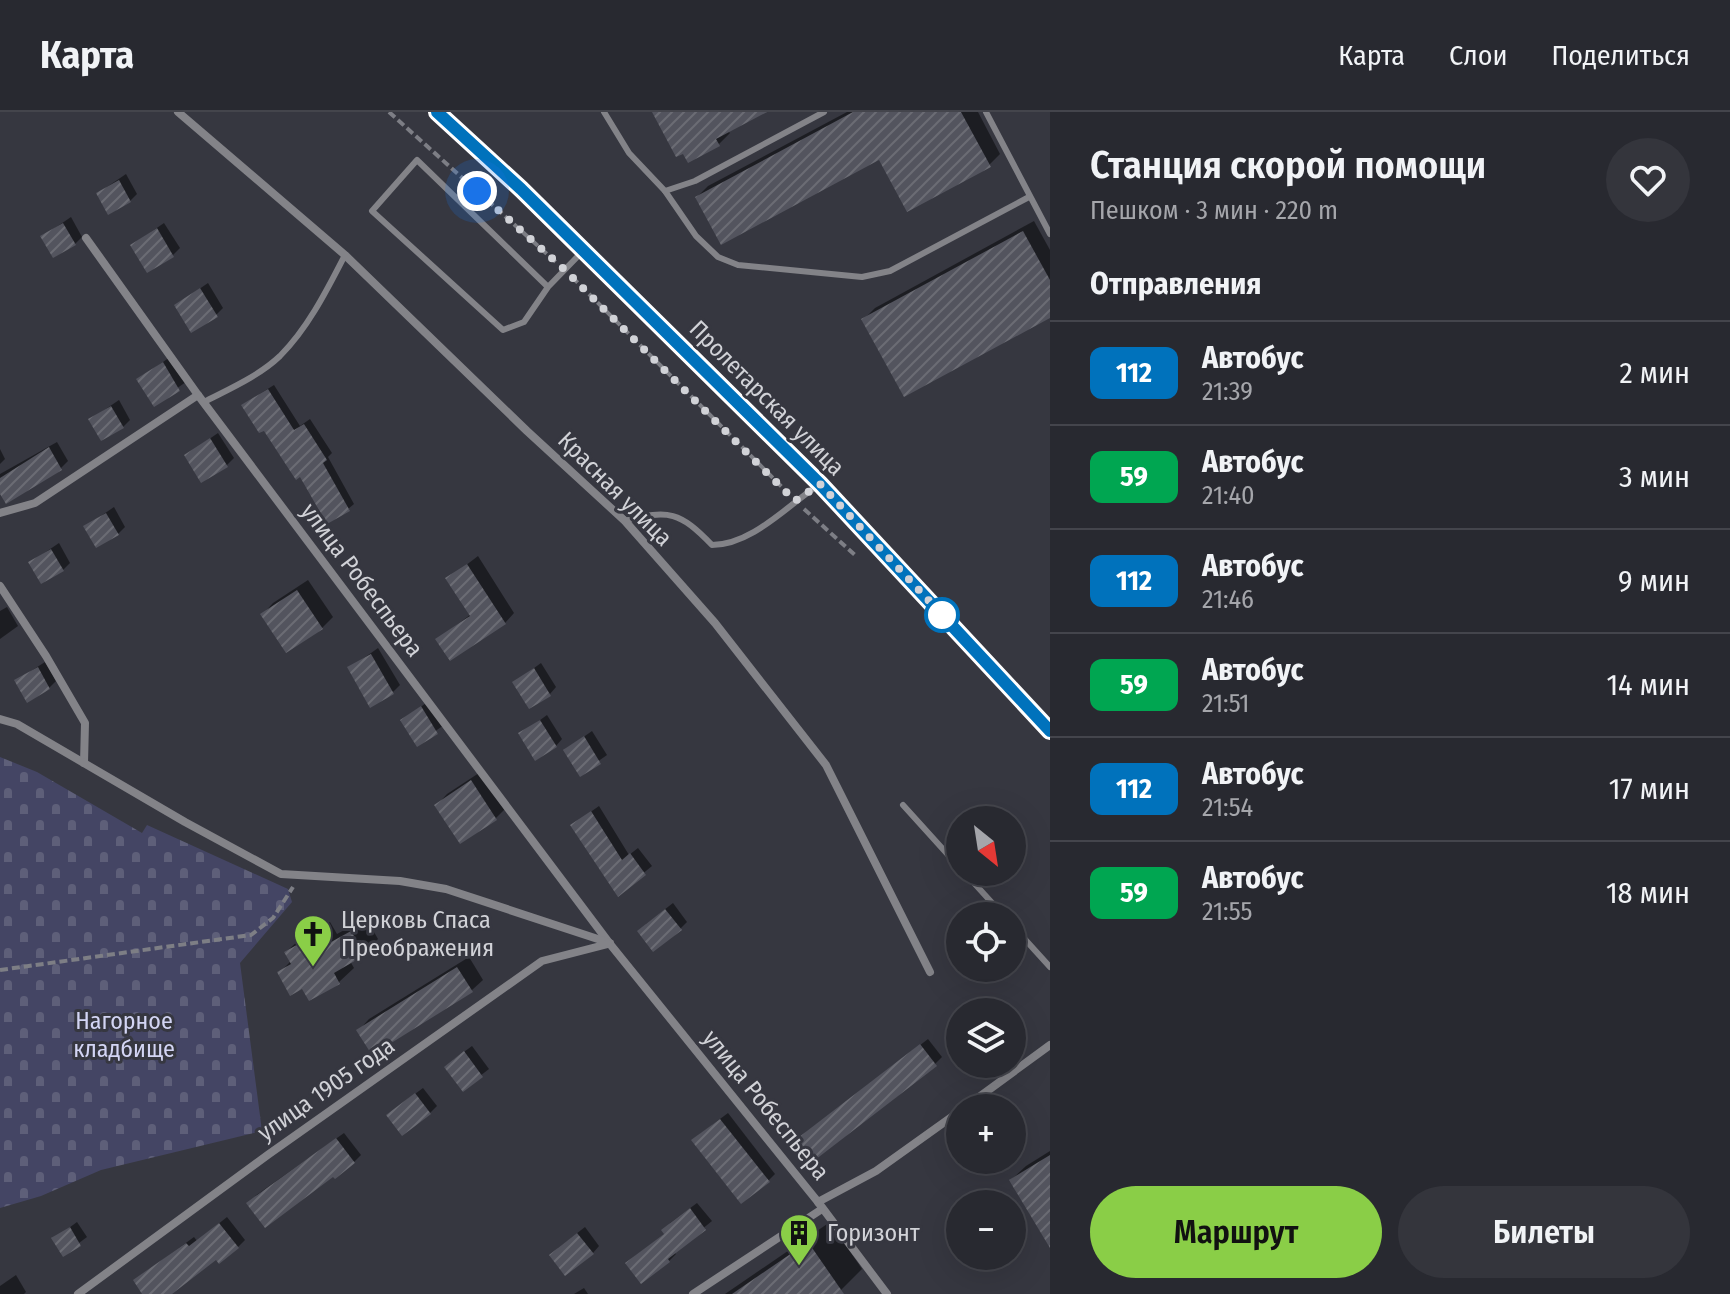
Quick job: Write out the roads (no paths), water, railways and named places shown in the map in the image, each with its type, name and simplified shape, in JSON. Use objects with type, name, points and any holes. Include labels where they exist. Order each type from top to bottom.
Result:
[{"type":"main road","name":"Пролетарская улица","points":[[437,112],[820,484],[1050,731]]},
{"type":"street","name":"Красная улица","points":[[178,112],[345,255],[625,521],[715,623],[826,765],[930,972]]},
{"type":"street","name":"улица Робеспьера","points":[[86,238],[201,398],[610,944],[820,1205],[887,1294]]},
{"type":"street","points":[[0,513],[35,503],[201,398]]},
{"type":"street","points":[[0,586],[85,723],[84,763]]},
{"type":"street","points":[[0,719],[17,724],[281,874],[400,881],[446,889],[610,944]]},
{"type":"street","name":"улица 1905 года","points":[[78,1294],[542,961],[610,944]]},
{"type":"street","points":[[984,1094],[1050,1045]]},
{"type":"street","points":[[693,1294],[946,1121]]},
{"type":"lane","points":[[604,112],[629,153],[665,191],[696,236],[718,257],[738,265],[862,277],[890,271],[1029,197]]},
{"type":"lane","points":[[665,191],[695,181],[824,112]]},
{"type":"lane","points":[[986,112],[1050,234]]},
{"type":"lane","points":[[548,287],[417,160],[372,211],[503,330],[524,322],[548,287],[583,251]]},
{"type":"lane","points":[[201,398],[247,380],[278,358],[301,332],[345,255]]},
{"type":"lane","points":[[625,521],[666,513],[692,524],[712,545],[729,545],[820,484]]},
{"type":"lane","points":[[903,805],[946,852]]},
{"type":"lane","points":[[977,886],[991,902]]},
{"type":"lane","points":[[1026,940],[1050,967]]},
{"type":"place","name":"Церковь Спаса Преображения","points":[[313,968]]},
{"type":"place","name":"Горизонт","points":[[799,1267]]},
{"type":"park label","name":"Нагорное кладбище","points":[[124,1035]]}]
